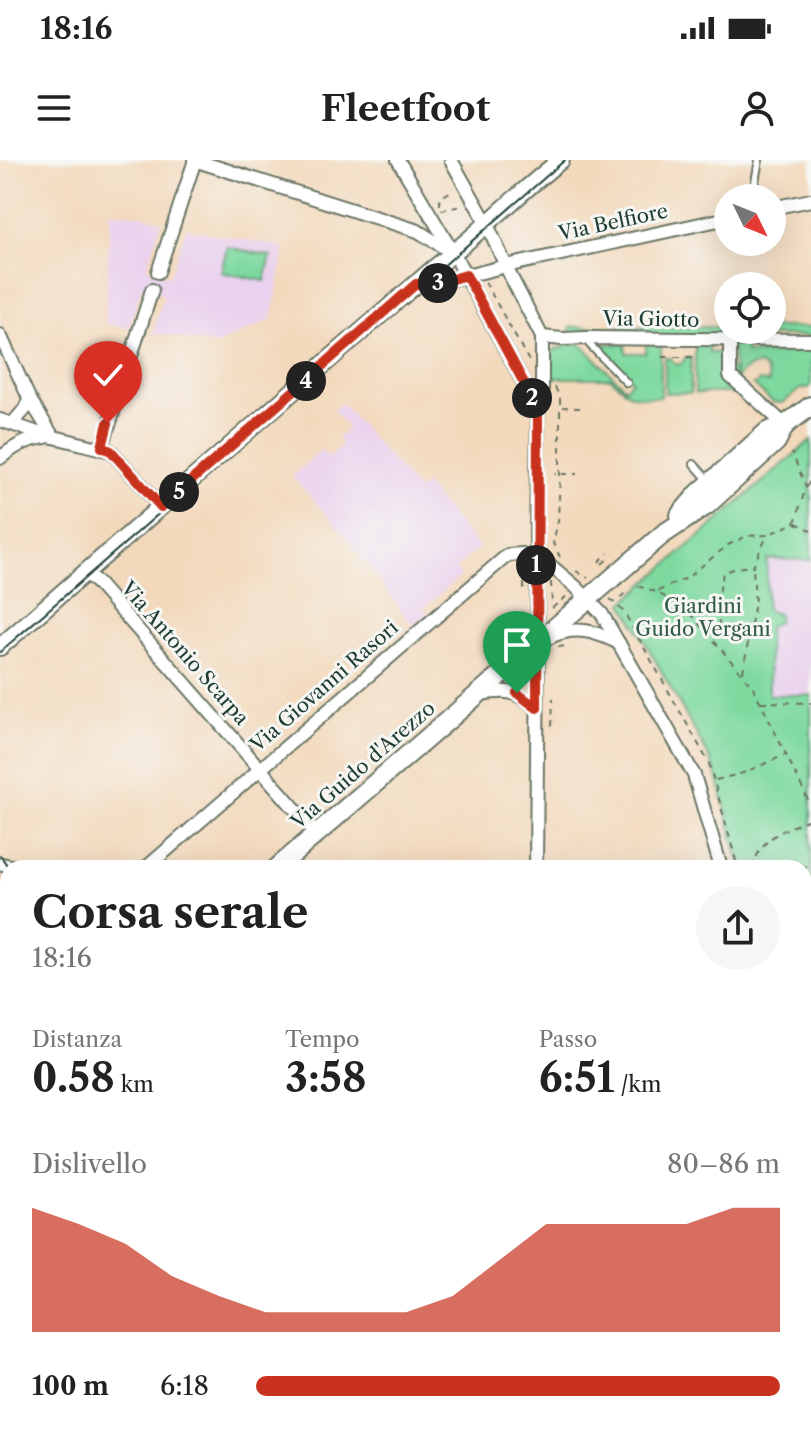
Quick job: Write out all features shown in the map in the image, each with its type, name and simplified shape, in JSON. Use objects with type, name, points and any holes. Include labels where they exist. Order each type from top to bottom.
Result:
[{"type":"main road","points":[[662,535],[698,494],[767,432],[785,425],[811,406]]},
{"type":"main road","points":[[662,535],[707,505],[776,442],[785,425]]},
{"type":"main road","name":"Via Guido d'Arezzo","points":[[286,860],[479,694],[548,646],[590,599],[662,535]]},
{"type":"street","points":[[158,272],[195,160],[418,231],[454,253]]},
{"type":"street","points":[[398,160],[454,253],[538,409]]},
{"type":"street","points":[[451,160],[542,337],[536,557],[548,646]]},
{"type":"street","points":[[486,223],[492,205],[544,160]]},
{"type":"street","points":[[0,647],[561,160]]},
{"type":"street","points":[[539,177],[554,177],[573,160]]},
{"type":"street","points":[[786,205],[811,200]]},
{"type":"street","name":"Via Belfiore","points":[[416,284],[442,282],[714,221]]},
{"type":"street","points":[[102,447],[152,290]]},
{"type":"street","points":[[0,335],[29,398],[53,437]]},
{"type":"street","name":"Via Giotto","points":[[542,337],[714,339]]},
{"type":"street","name":"Via Giotto","points":[[786,341],[810,342]]},
{"type":"street","points":[[730,344],[730,376],[785,425]]},
{"type":"street","points":[[6,422],[27,407],[29,398]]},
{"type":"street","points":[[6,422],[111,451],[161,507]]},
{"type":"street","points":[[6,422],[17,445]]},
{"type":"street","points":[[0,458],[17,445],[36,438],[53,437]]},
{"type":"street","name":"Via Giovanni Rasori","points":[[155,860],[503,559],[515,554],[536,557]]},
{"type":"street","points":[[536,557],[590,599],[602,614],[694,775],[719,860]]},
{"type":"street","name":"Via Antonio Scarpa","points":[[85,572],[317,834]]},
{"type":"street","points":[[0,634],[9,626],[23,627]]},
{"type":"street","points":[[536,860],[537,708],[548,646],[553,635],[574,629],[594,632],[619,643]]},
{"type":"street","points":[[479,694],[509,691],[517,693],[537,708]]},
{"type":"lane","points":[[755,184],[759,160]]},
{"type":"lane","points":[[587,338],[589,344],[627,383]]},
{"type":"lane","points":[[694,464],[711,483]]},
{"type":"path","points":[[439,210],[440,198],[457,187]]},
{"type":"path","points":[[431,198],[439,210]]},
{"type":"path","points":[[439,210],[466,205]]},
{"type":"path","points":[[482,276],[531,365]]},
{"type":"path","points":[[663,357],[694,357]]},
{"type":"path","points":[[551,381],[560,398],[558,521],[553,537],[559,556]]},
{"type":"path","points":[[562,407],[580,408]]},
{"type":"path","points":[[792,453],[806,487]]},
{"type":"path","points":[[562,474],[577,474]]},
{"type":"path","points":[[795,523],[811,480]]},
{"type":"path","points":[[656,592],[687,578],[728,545],[747,536],[767,535],[795,523],[811,530]]},
{"type":"path","points":[[743,674],[755,602],[753,566],[767,535]]},
{"type":"path","points":[[601,563],[609,555]]},
{"type":"path","points":[[710,635],[719,627],[718,599],[723,573],[753,566]]},
{"type":"path","points":[[570,568],[590,580]]},
{"type":"path","points":[[551,581],[552,607],[570,593]]},
{"type":"path","points":[[524,583],[524,593]]},
{"type":"path","points":[[638,586],[688,610],[743,674],[753,687],[811,806]]},
{"type":"path","points":[[620,598],[627,591]]},
{"type":"path","points":[[521,630],[522,606]]},
{"type":"path","points":[[615,606],[624,612],[632,625],[709,763],[736,860]]},
{"type":"path","points":[[548,646],[567,646]]},
{"type":"path","points":[[552,726],[553,698]]},
{"type":"path","points":[[760,702],[811,703]]},
{"type":"path","points":[[715,780],[743,773],[786,754]]},
{"type":"path","points":[[755,860],[766,841],[811,818]]},
{"type":"shaded area","points":[[110,211],[162,221],[147,268],[170,276],[186,228],[285,247],[272,319],[216,345],[152,334],[164,295],[142,287],[129,328],[105,324]]},
{"type":"shaded area","points":[[341,403],[418,491],[425,485],[479,548],[455,568],[461,576],[423,608],[428,614],[413,626],[348,539],[292,476],[321,450],[328,457],[342,446],[338,438],[348,428],[333,410]]},
{"type":"shaded area","points":[[767,559],[811,560],[811,695],[769,695],[768,628],[778,621],[778,614],[766,610]]},
{"type":"green space","points":[[227,247],[271,256],[265,281],[221,272]]},
{"type":"green space","points":[[570,327],[714,327],[714,336],[570,336]]},
{"type":"green space","points":[[786,327],[811,327],[811,336],[786,336]]},
{"type":"green space","points":[[565,344],[581,344],[625,388],[632,380],[596,344],[625,344],[626,353],[646,353],[646,344],[661,344],[661,397],[633,395],[611,378],[555,378],[551,373],[552,353],[557,348],[564,348]]},
{"type":"green space","points":[[695,344],[709,344],[709,353],[724,352],[742,393],[695,393]]},
{"type":"green space","points":[[732,344],[745,344],[746,353],[774,353],[774,344],[776,353],[794,353],[795,344],[807,344],[811,348],[811,386],[800,389],[783,403],[773,402],[753,385],[759,381],[769,383],[760,366],[745,370],[735,379]]},
{"type":"green space","points":[[665,358],[671,358],[678,365],[685,358],[691,358],[691,393],[665,393]]},
{"type":"green space","name":"Giardini Guido Vergani","points":[[811,440],[811,560],[767,559],[766,610],[778,614],[778,621],[768,628],[769,695],[811,695],[811,860],[739,860],[716,773],[707,753],[623,603]]},
{"type":"tram line","points":[[0,652],[565,160]]},
{"type":"tram line","points":[[0,855],[3,860]]},
{"type":"route","points":[[108,423],[102,447],[111,451],[161,507],[416,284],[442,282],[466,275],[538,409],[537,708],[517,693]]}]
